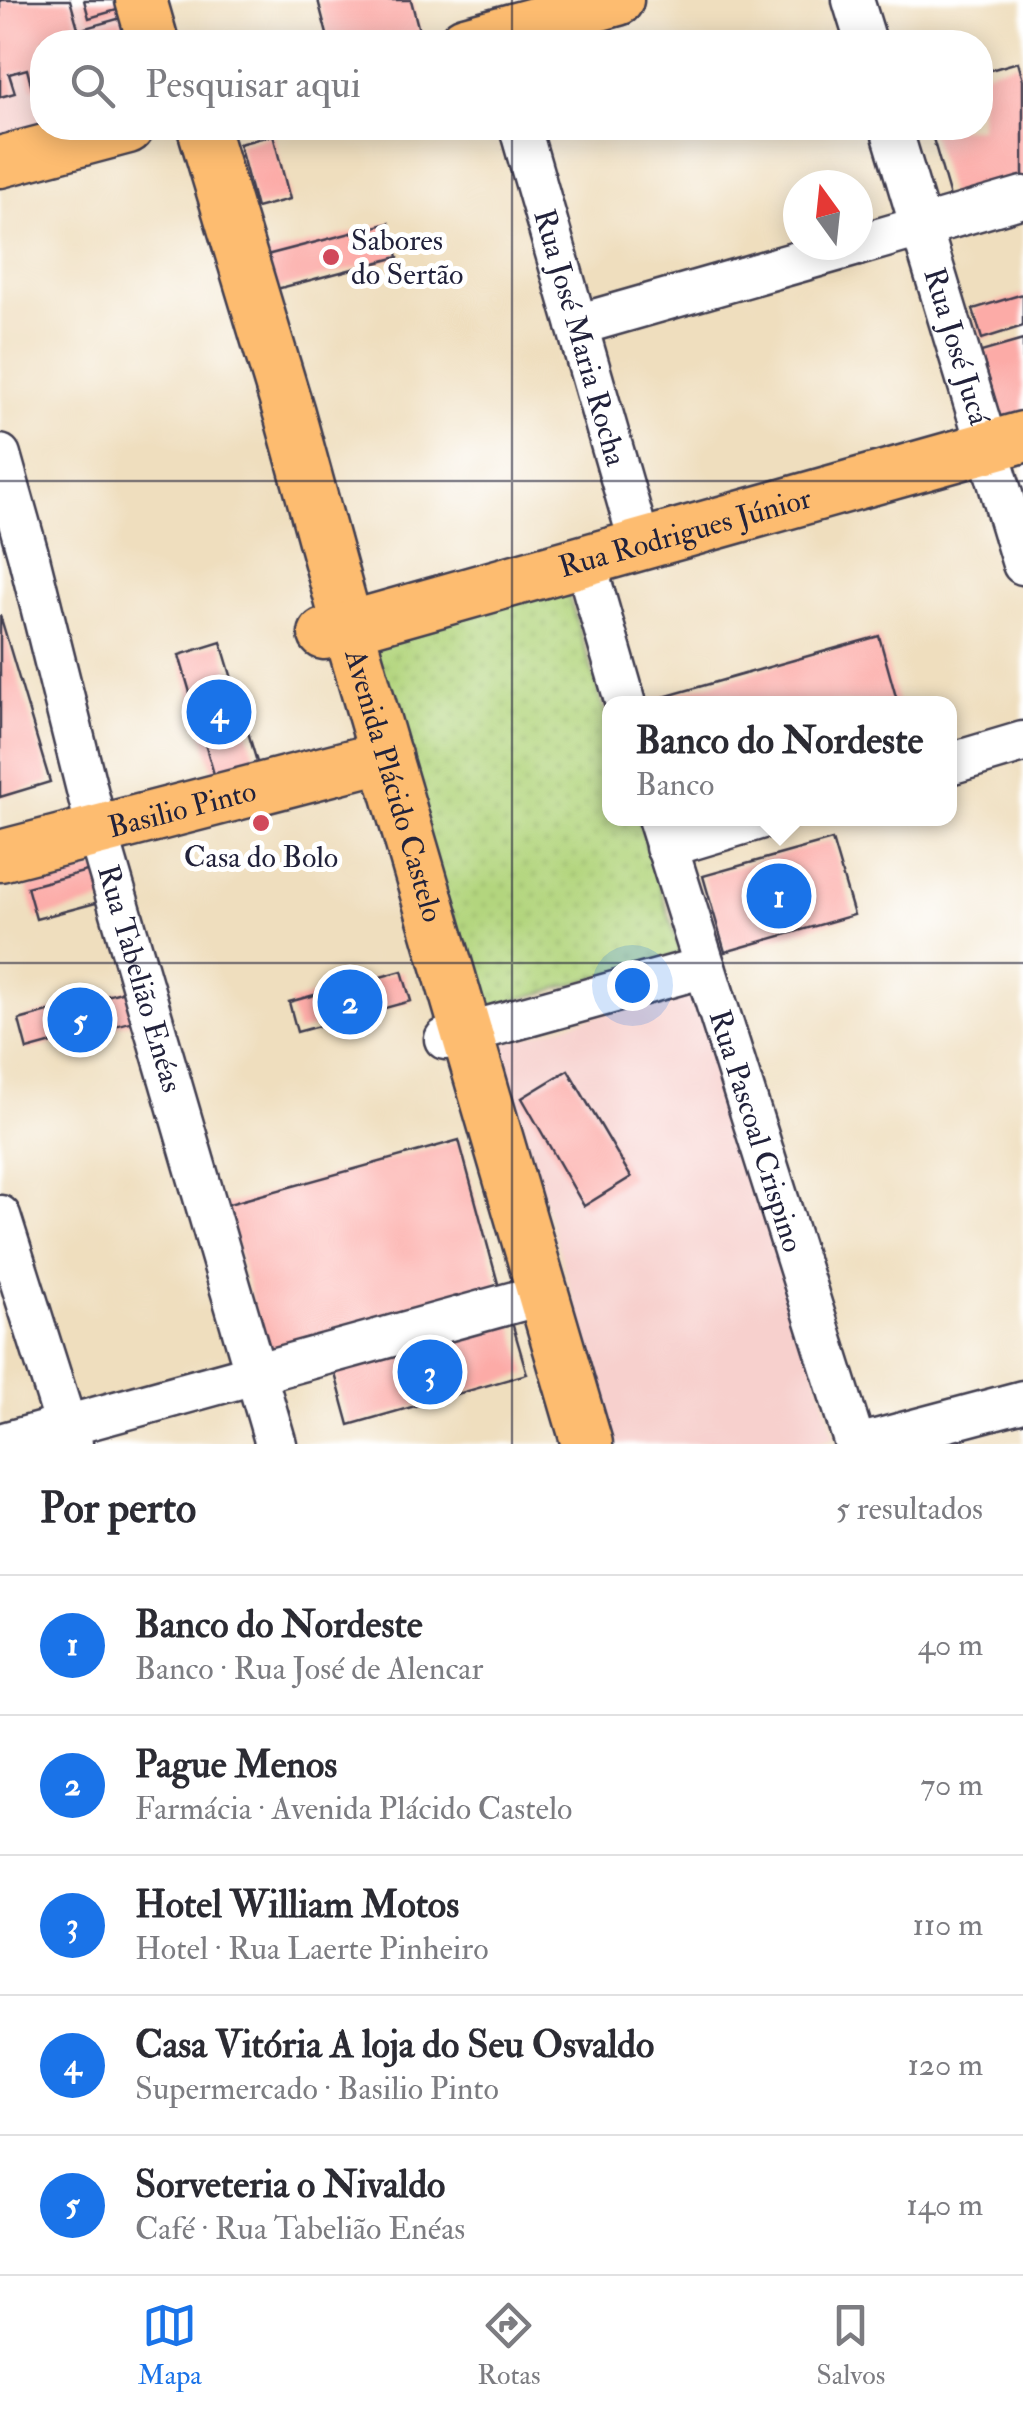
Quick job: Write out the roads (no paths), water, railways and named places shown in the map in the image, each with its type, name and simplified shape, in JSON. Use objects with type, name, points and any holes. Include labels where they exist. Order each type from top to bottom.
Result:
[{"type":"main road","points":[[140,0],[149,30]]},
{"type":"main road","points":[[166,0],[175,30]]},
{"type":"main road","points":[[518,30],[618,0]]},
{"type":"main road","points":[[0,162],[83,140]]},
{"type":"main road","name":"Avenida Plácido Castelo","points":[[182,140],[336,631],[456,1036],[531,1298],[560,1444]]},
{"type":"main road","name":"Avenida Plácido Castelo","points":[[206,140],[289,413],[336,631]]},
{"type":"main road","name":"Rua Rodrigues Júnior","points":[[336,631],[1005,442]]},
{"type":"main road","name":"Basilio Pinto","points":[[0,856],[374,759]]},
{"type":"main road","name":"Avenida Plácido Castelo","points":[[531,1298],[587,1444]]},
{"type":"street","points":[[853,0],[862,30]]},
{"type":"street","name":"Rua José Maria Rocha","points":[[523,140],[640,544]]},
{"type":"street","name":"Rua José Jucá","points":[[895,140],[920,227],[1005,442],[1023,564]]},
{"type":"street","points":[[873,241],[1023,197]]},
{"type":"street","points":[[576,324],[804,260]]},
{"type":"street","name":"Rua Tabelião Enéas","points":[[0,454],[14,558],[276,1444]]},
{"type":"street","points":[[584,558],[624,696]]},
{"type":"street","points":[[957,762],[1023,742]]},
{"type":"street","points":[[662,833],[709,826]]},
{"type":"street","name":"Rua Pascoal Crispino","points":[[662,833],[858,1444]]},
{"type":"street","points":[[456,1036],[705,966]]},
{"type":"street","points":[[0,1216],[69,1435]]},
{"type":"street","points":[[0,1444],[69,1435],[257,1374],[531,1298]]},
{"type":"street","points":[[858,1444],[1023,1401]]},
{"type":"place","name":"Sabores do Sertão","points":[[331,257]]},
{"type":"place","name":"Casa Vitória A loja do Seu Osvaldo","points":[[219,712]]},
{"type":"place","name":"Casa do Bolo","points":[[261,823]]},
{"type":"place","name":"Banco do Nordeste","points":[[779,896]]},
{"type":"place","name":"Pague Menos","points":[[350,1002]]},
{"type":"place","name":"Sorveteria o Nivaldo","points":[[80,1020]]},
{"type":"place","name":"Hotel William Motos","points":[[430,1372]]}]
